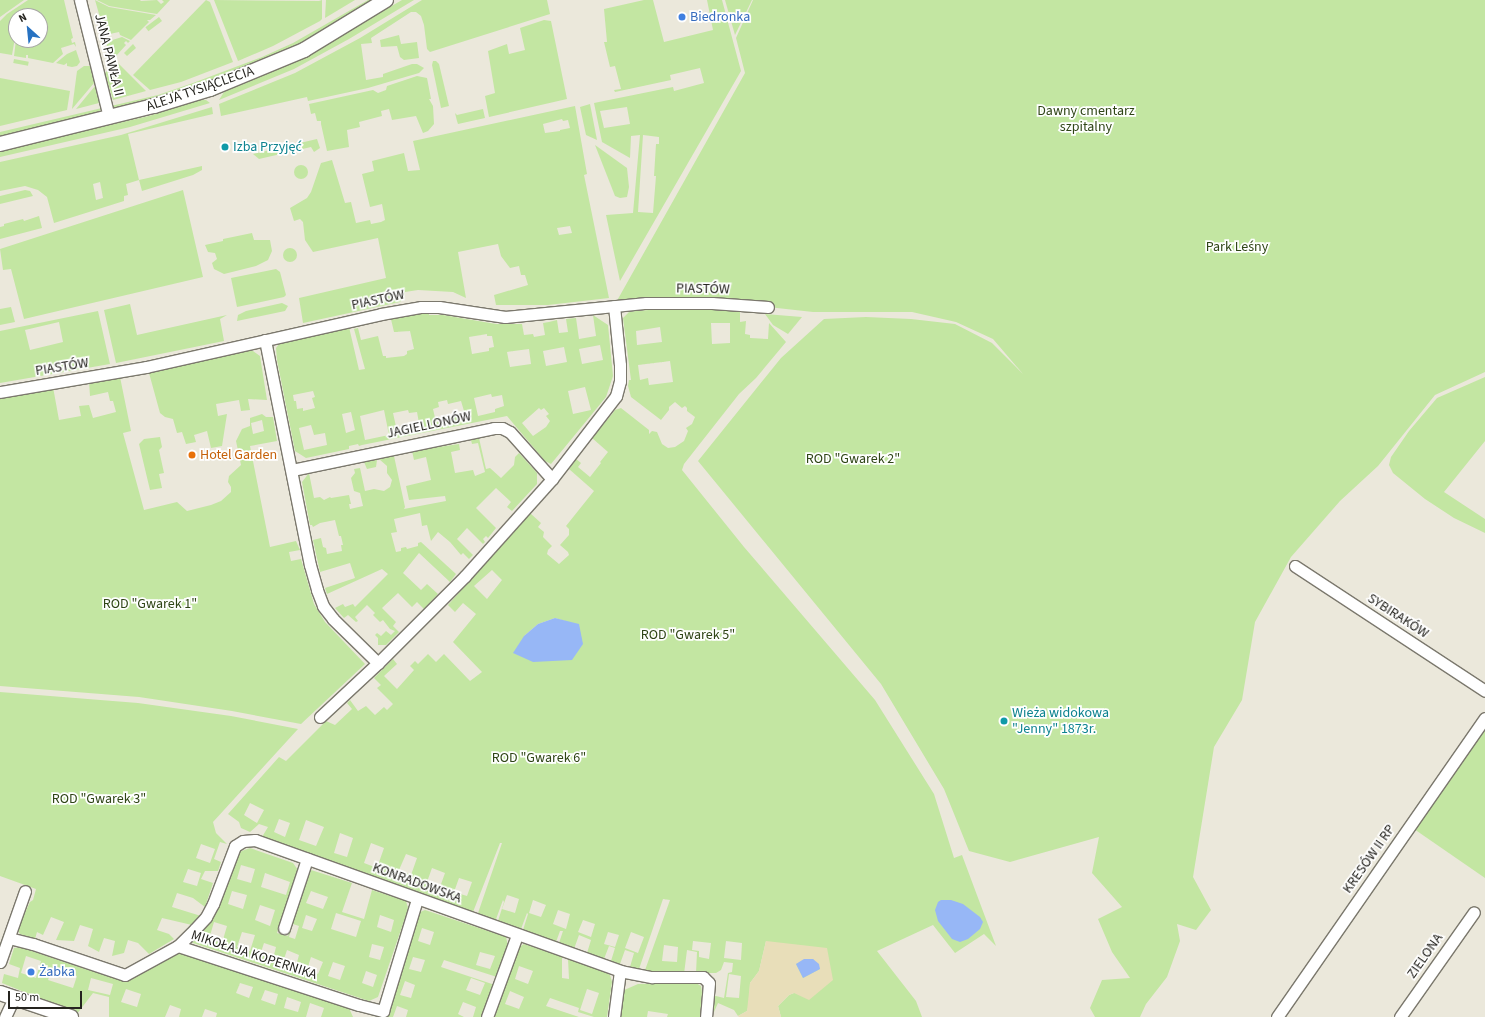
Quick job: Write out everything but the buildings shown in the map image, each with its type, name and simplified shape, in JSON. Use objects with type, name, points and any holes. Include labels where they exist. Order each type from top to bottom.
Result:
[{"type":"street","name":"JANA PAWŁA II","points":[[80,0],[109,118]]},
{"type":"street","name":"ALEJA TYSIĄCLECIA","points":[[0,144],[189,97],[304,50],[386,0]]},
{"type":"street","name":"PIASTÓW","points":[[0,392],[121,372],[421,307],[439,307],[505,317],[646,303],[712,303],[768,307]]},
{"type":"street","points":[[320,717],[450,593],[552,479],[616,396],[620,381],[620,365],[614,306]]},
{"type":"street","points":[[266,340],[310,565],[323,606],[333,619],[378,663]]},
{"type":"street","name":"JAGIELLONÓW","points":[[292,470],[494,428],[502,428],[510,432],[552,479]]},
{"type":"street","name":"SYBIRAKÓW","points":[[1295,566],[1485,691]]},
{"type":"street","name":"KRESÓW II RP","points":[[1278,1017],[1485,718]]},
{"type":"street","name":"KONRADOWSKA","points":[[178,946],[206,917],[213,904],[233,850],[238,844],[256,840],[620,971],[652,977],[703,977],[709,982],[706,1017]]},
{"type":"street","points":[[284,928],[307,858]]},
{"type":"street","points":[[0,962],[25,891]]},
{"type":"street","name":"MIKOŁAJA KOPERNIKA","points":[[9,938],[33,944],[125,974],[178,946],[359,1005],[383,1011],[417,899]]},
{"type":"street","name":"ZIELONA","points":[[1400,1017],[1474,912]]},
{"type":"street","points":[[487,1017],[517,935]]},
{"type":"street","points":[[614,1017],[620,971]]},
{"type":"street","points":[[0,993],[71,1017]]},
{"type":"street","points":[[5,1017],[14,998]]},
{"type":"green space","points":[[0,0],[24,0],[13,8],[8,8],[8,11],[0,17]]},
{"type":"green space","points":[[28,0],[64,0],[73,38],[71,39],[72,43],[75,42],[76,47],[74,44],[61,48],[63,54],[53,63],[28,58],[28,55],[26,55],[26,58],[14,56],[15,48],[48,48],[48,8],[16,8]]},
{"type":"green space","points":[[95,0],[109,7],[156,15],[150,20],[147,20],[149,22],[131,40],[120,35],[119,32],[105,35]]},
{"type":"green space","points":[[97,0],[157,0],[161,4],[164,2],[162,0],[170,0],[157,14],[109,6]]},
{"type":"green space","points":[[206,0],[210,2],[233,62],[181,82],[150,90],[133,75]]},
{"type":"green space","points":[[214,0],[322,0],[322,19],[273,46],[238,61]]},
{"type":"green space","points":[[326,0],[355,0],[325,18]]},
{"type":"green space","points":[[368,0],[376,0],[302,43],[246,68],[189,90],[115,110],[111,106],[158,95],[262,57],[293,43]]},
{"type":"green space","points":[[402,0],[414,0],[349,39],[294,69],[219,100],[224,92],[295,62]]},
{"type":"green space","points":[[422,0],[547,0],[550,14],[430,52],[427,49],[424,25],[421,16],[416,12],[411,12],[371,38],[372,43],[361,44],[366,80],[383,77],[383,74],[412,64],[417,64],[424,68],[419,73],[368,88],[308,101],[307,97],[221,116],[219,104],[295,73],[360,38]]},
{"type":"green space","points":[[644,0],[653,0],[664,42],[713,30],[707,0],[722,0],[741,71],[620,281],[606,215],[633,213],[640,135],[631,136],[630,158],[602,142],[594,103],[673,87],[674,91],[704,83],[700,68],[670,75],[671,80],[615,92],[614,90],[621,89],[615,66],[610,67],[604,42],[607,42],[604,9]],"holes":[[[627,107],[630,124],[604,128],[600,111]],[[643,135],[659,137],[659,144],[656,144],[654,176],[656,176],[653,213],[638,212]]]},
{"type":"green space","points":[[725,0],[752,0],[735,35]]},
{"type":"green space","name":"Park Leśny","points":[[753,0],[1485,0],[1485,372],[1435,395],[1378,466],[1340,501],[1291,557],[1255,622],[1242,700],[1214,747],[1193,877],[1211,910],[1196,930],[1177,924],[1180,941],[1167,977],[1146,1004],[1140,1017],[1095,1017],[1090,1008],[1102,980],[1130,978],[1112,952],[1098,919],[1122,907],[1092,873],[1099,837],[1010,862],[969,851],[944,789],[881,684],[698,461],[781,358],[824,319],[866,317],[911,319],[955,324],[992,343],[1023,374],[993,339],[956,322],[912,312],[813,312],[768,307],[614,306],[745,73],[736,38]]},
{"type":"green space","points":[[8,13],[8,48],[13,48],[12,55],[0,53],[0,21]]},
{"type":"green space","points":[[159,17],[162,21],[148,31],[145,27]]},
{"type":"green space","points":[[544,20],[551,21],[567,99],[489,117],[485,96],[495,93],[488,51],[507,44],[509,54],[525,50],[520,28]]},
{"type":"green space","points":[[399,35],[401,44],[417,42],[419,58],[404,60],[400,57],[397,46],[381,47],[380,40]]},
{"type":"green space","points":[[122,37],[130,41],[128,43],[126,41],[124,43],[126,45],[116,56],[110,56],[106,42]]},
{"type":"green space","points":[[133,44],[136,48],[127,56],[124,53]]},
{"type":"green space","points":[[76,50],[80,62],[77,66],[72,67],[67,66],[67,63],[64,65],[56,63],[67,54]]},
{"type":"green space","points":[[14,59],[29,62],[28,66],[13,63]]},
{"type":"green space","points":[[116,61],[146,91],[113,100],[105,73]]},
{"type":"green space","points":[[433,61],[436,61],[439,64],[449,106],[441,108],[432,65]]},
{"type":"green space","points":[[84,66],[90,66],[94,83],[72,109],[77,71]]},
{"type":"green space","points":[[417,76],[427,78],[431,99],[429,99],[433,106],[434,124],[428,131],[423,133],[416,116],[392,120],[389,109],[381,111],[382,116],[359,122],[360,127],[347,130],[349,147],[327,151],[321,121],[317,121],[315,113],[311,114],[309,104],[373,90],[378,93],[386,90],[387,86]]},
{"type":"green space","points":[[0,78],[70,91],[67,110],[0,126]]},
{"type":"green space","points":[[95,86],[99,103],[76,109]]},
{"type":"green space","points":[[200,100],[206,100],[210,103],[130,127],[0,157],[0,150],[149,116]]},
{"type":"green space","points":[[590,104],[597,140],[586,135],[580,107]]},
{"type":"green space","points":[[575,106],[587,174],[584,175],[609,298],[548,305],[496,305],[494,295],[528,285],[525,275],[521,275],[519,266],[510,268],[501,256],[498,244],[458,252],[466,298],[453,292],[418,290],[405,292],[404,298],[400,302],[303,323],[299,298],[386,278],[378,238],[313,252],[305,240],[303,222],[300,219],[294,221],[290,208],[307,198],[311,192],[321,163],[332,160],[345,203],[351,202],[356,223],[370,220],[371,224],[385,220],[382,204],[370,207],[362,174],[374,171],[372,161],[404,153],[408,171],[420,170],[413,141]],"holes":[[[562,119],[563,121],[568,120],[570,128],[545,133],[543,124]],[[570,226],[572,233],[559,235],[557,228]]]},
{"type":"green space","points":[[212,107],[213,114],[128,134],[139,180],[126,184],[128,195],[124,196],[124,201],[54,223],[47,197],[38,190],[25,186],[0,191],[0,162],[121,135]],"holes":[[[100,182],[103,198],[96,200],[93,184]]]},
{"type":"green space","points":[[102,108],[97,114],[0,136],[0,132]]},
{"type":"green space","points":[[483,109],[485,118],[458,124],[455,113],[457,115]]},
{"type":"green space","points":[[317,139],[320,148],[314,152],[311,147],[259,159],[253,154]]},
{"type":"green space","points":[[595,145],[627,168],[629,187],[627,197],[620,198],[615,196]]},
{"type":"green space","points":[[298,165],[304,165],[308,169],[308,175],[304,179],[298,179],[294,175],[294,169]]},
{"type":"green space","points":[[202,166],[202,170],[193,175],[142,191],[139,180]]},
{"type":"green space","points":[[25,190],[30,191],[33,196],[0,204],[0,196]]},
{"type":"green space","points":[[183,190],[203,277],[24,319],[11,269],[3,270],[0,249]]},
{"type":"green space","points":[[39,216],[42,228],[0,239],[0,227],[4,226],[4,224],[23,219],[24,221]]},
{"type":"green space","points":[[252,233],[254,240],[270,240],[272,251],[268,260],[256,266],[224,274],[214,269],[212,263],[217,259],[215,253],[208,252],[205,245],[223,241],[223,239]]},
{"type":"green space","points":[[290,248],[295,250],[297,255],[295,260],[290,262],[285,260],[283,255],[285,250]]},
{"type":"green space","points":[[276,269],[280,272],[286,295],[284,297],[237,307],[231,278]]},
{"type":"green space","points":[[282,303],[288,306],[285,311],[237,321],[238,315],[246,311]]},
{"type":"green space","points":[[130,304],[137,335],[227,315],[220,319],[224,341],[116,363],[104,310]]},
{"type":"green space","points":[[11,307],[15,322],[0,325],[0,309]]},
{"type":"green space","points":[[687,307],[740,311],[740,322],[746,321],[745,334],[750,335],[750,338],[768,339],[769,323],[786,342],[756,378],[739,394],[684,464],[682,470],[744,547],[875,700],[934,794],[954,858],[962,855],[996,946],[984,934],[955,953],[933,925],[877,951],[916,1001],[922,1017],[781,1017],[778,1006],[789,995],[794,993],[766,941],[759,971],[750,983],[749,1004],[747,1011],[738,1016],[734,1010],[718,1003],[714,1012],[712,1011],[712,995],[724,998],[728,973],[732,972],[733,963],[724,962],[721,970],[716,973],[696,973],[697,952],[687,950],[684,974],[644,973],[670,900],[663,899],[639,969],[630,967],[634,953],[625,950],[620,964],[611,961],[615,948],[609,946],[604,959],[587,953],[591,940],[579,935],[574,949],[559,943],[563,931],[560,931],[556,942],[523,930],[528,914],[527,913],[521,929],[498,921],[504,902],[503,900],[495,922],[477,916],[502,843],[500,843],[473,912],[262,837],[268,827],[259,824],[250,832],[241,828],[239,822],[228,814],[279,757],[286,761],[326,721],[335,725],[352,709],[347,703],[350,700],[358,711],[366,706],[375,715],[384,707],[387,710],[393,704],[377,688],[381,685],[374,678],[393,659],[397,664],[384,676],[397,689],[414,670],[410,666],[415,661],[418,664],[428,654],[436,662],[444,654],[470,681],[482,672],[453,642],[476,614],[463,603],[455,612],[448,605],[530,513],[541,523],[538,527],[544,532],[543,537],[552,546],[548,550],[547,554],[559,564],[569,555],[568,552],[560,545],[569,535],[569,529],[566,526],[594,491],[569,469],[576,459],[581,463],[578,467],[590,477],[601,463],[600,462],[608,452],[592,438],[615,410],[621,408],[649,430],[649,434],[652,431],[657,432],[662,444],[668,448],[675,447],[684,441],[688,431],[686,428],[692,424],[695,417],[687,411],[685,406],[682,408],[675,402],[669,407],[669,410],[661,420],[631,397],[628,386],[629,380],[631,380],[623,318],[629,312]],"holes":[[[711,323],[730,323],[730,343],[712,344]],[[660,327],[662,342],[637,345],[636,331]],[[670,361],[673,382],[649,385],[648,378],[640,380],[638,365]],[[492,570],[502,580],[487,599],[474,586]],[[555,618],[565,621],[524,636],[538,624]],[[250,803],[264,810],[257,823],[244,815]],[[279,819],[290,823],[285,837],[274,832]],[[306,820],[324,827],[316,846],[299,840]],[[340,833],[353,838],[347,857],[334,853]],[[371,843],[384,848],[377,868],[364,863]],[[406,854],[417,858],[411,875],[399,870]],[[432,868],[445,873],[440,887],[427,882]],[[459,878],[472,882],[467,896],[454,892]],[[507,895],[519,899],[515,913],[502,909]],[[533,900],[546,905],[541,917],[529,913]],[[558,910],[570,914],[566,929],[553,924]],[[583,920],[595,924],[591,937],[578,932]],[[608,932],[619,935],[615,947],[604,944]],[[631,932],[644,937],[638,953],[625,948]],[[693,941],[711,943],[709,959],[699,957],[699,951],[692,950]],[[726,941],[742,943],[741,960],[724,958]],[[664,945],[678,947],[677,962],[662,961]],[[729,974],[741,976],[739,998],[726,997]]]},
{"type":"green space","points":[[429,310],[429,315],[443,315],[496,324],[522,324],[524,335],[533,334],[534,337],[545,335],[543,323],[557,320],[559,333],[568,332],[566,319],[576,318],[579,339],[596,336],[593,315],[608,325],[613,376],[606,397],[551,464],[545,461],[507,416],[359,446],[358,444],[349,446],[349,449],[306,458],[295,451],[276,348],[279,344],[349,327],[359,370],[365,369],[354,329],[358,328],[361,340],[378,336],[383,356],[386,356],[386,358],[404,356],[407,354],[407,351],[414,349],[410,331],[394,332],[390,315]],"holes":[[[487,334],[487,336],[492,336],[494,347],[489,348],[489,351],[472,354],[469,337]],[[600,345],[603,360],[582,364],[579,349]],[[564,347],[567,362],[546,366],[543,351]],[[529,349],[531,364],[510,367],[507,352]],[[585,387],[591,410],[573,414],[568,391]],[[313,391],[315,397],[312,398],[315,408],[303,411],[303,408],[297,409],[296,401],[294,401],[293,395]],[[491,394],[492,397],[502,395],[504,406],[495,409],[495,412],[478,416],[474,398]],[[447,400],[448,404],[461,401],[464,411],[452,414],[452,419],[436,422],[433,409],[439,407],[438,402]],[[539,408],[541,410],[544,408],[549,414],[546,416],[550,421],[546,427],[533,436],[522,423]],[[384,410],[389,435],[365,440],[360,416]],[[408,410],[409,413],[417,412],[419,423],[411,425],[411,428],[397,431],[393,413]],[[351,412],[355,430],[346,433],[342,414]],[[311,425],[314,435],[325,433],[327,445],[304,450],[299,428]]]},
{"type":"green space","points":[[98,311],[110,364],[0,383],[0,331]],"holes":[[[59,322],[63,342],[30,350],[25,330]]]},
{"type":"green space","points":[[765,314],[802,317],[788,334],[773,325]]},
{"type":"green space","points":[[253,351],[260,356],[267,400],[248,399],[250,410],[241,411],[239,400],[216,404],[218,416],[227,414],[222,446],[211,448],[207,431],[194,435],[196,442],[186,444],[182,432],[177,433],[173,419],[165,417],[160,413],[149,373]]},
{"type":"green space","name":"ROD \"Gwarek 1\"","points":[[120,377],[131,431],[123,433],[144,510],[177,502],[187,511],[221,501],[231,492],[231,487],[228,482],[229,476],[241,465],[236,441],[242,429],[250,426],[250,418],[262,414],[266,417],[273,417],[277,441],[250,446],[270,547],[296,541],[300,550],[289,552],[291,561],[301,559],[314,604],[325,622],[365,664],[301,724],[232,711],[139,697],[0,686],[0,396],[53,387],[59,420],[81,416],[79,406],[89,405],[93,418],[116,412],[113,401],[110,401],[108,392],[90,396],[89,382]],"holes":[[[262,420],[264,431],[253,434],[251,423]]]},
{"type":"green space","points":[[1485,377],[1485,441],[1444,492],[1485,519],[1485,533],[1454,518],[1425,499],[1393,473],[1389,465],[1391,457],[1409,431],[1437,398]]},
{"type":"green space","points":[[160,437],[162,447],[159,450],[164,473],[159,474],[162,488],[150,490],[139,444],[144,439]]},
{"type":"green space","points":[[479,438],[486,469],[490,468],[501,478],[514,465],[515,457],[519,453],[537,473],[537,484],[512,511],[507,507],[511,502],[496,488],[476,508],[496,528],[488,538],[486,536],[483,539],[485,542],[483,544],[467,528],[457,539],[473,555],[469,559],[463,553],[461,555],[450,542],[438,532],[431,541],[427,525],[422,526],[420,513],[394,519],[397,532],[391,533],[396,552],[401,551],[401,548],[406,547],[407,549],[418,546],[418,543],[421,542],[456,574],[450,582],[419,553],[403,573],[421,590],[427,584],[438,594],[424,609],[417,602],[412,607],[398,593],[382,608],[396,622],[393,626],[399,632],[386,645],[378,645],[378,638],[375,635],[377,633],[381,636],[386,631],[391,635],[395,631],[390,629],[383,620],[380,622],[373,615],[375,613],[367,605],[355,617],[358,621],[356,622],[348,615],[344,618],[335,608],[343,604],[345,607],[353,604],[355,607],[388,574],[382,569],[327,594],[325,588],[355,578],[350,563],[320,572],[313,540],[321,538],[323,547],[326,548],[327,554],[342,551],[341,545],[343,545],[335,520],[320,523],[313,527],[310,525],[302,482],[309,473],[314,498],[320,497],[324,500],[330,497],[349,495],[351,504],[349,504],[350,509],[363,506],[360,493],[354,491],[351,478],[355,473],[354,469],[360,468],[365,491],[374,489],[384,491],[390,487],[392,480],[387,473],[387,466],[379,459],[394,456],[405,507],[404,509],[446,501],[445,496],[409,500],[406,486],[431,480],[426,457],[414,460],[412,451],[459,444],[460,450],[451,452],[455,473],[473,470],[475,476],[485,472],[478,443],[472,444],[471,440]]},
{"type":"green space","points":[[377,460],[376,467],[367,469],[364,462]]},
{"type":"green space","name":"ROD \"Gwarek 3\"","points":[[0,692],[138,703],[231,716],[298,729],[213,822],[216,833],[227,844],[220,842],[214,859],[221,862],[218,871],[205,871],[201,879],[213,883],[205,907],[193,898],[177,893],[172,907],[201,916],[192,925],[162,918],[157,930],[169,934],[174,939],[149,954],[138,943],[128,940],[124,953],[112,956],[115,941],[104,938],[99,952],[88,946],[93,929],[80,925],[74,941],[56,940],[64,922],[51,917],[43,935],[37,932],[35,939],[20,934],[17,930],[30,902],[33,900],[36,889],[0,876]],"holes":[[[201,844],[215,849],[210,863],[196,858]],[[188,869],[201,873],[197,886],[183,882]]]},
{"type":"green space","points":[[1485,722],[1485,878],[1414,829]]},
{"type":"green space","points":[[250,848],[293,863],[298,870],[277,933],[288,936],[311,870],[352,883],[342,912],[364,919],[372,890],[406,901],[408,908],[406,915],[378,997],[369,1001],[190,942],[239,852]],"holes":[[[241,865],[255,869],[251,883],[237,879]],[[265,873],[290,882],[286,895],[261,887]],[[232,891],[247,895],[243,909],[228,904]],[[311,891],[328,897],[323,909],[306,903]],[[260,905],[275,910],[270,926],[255,920]],[[336,913],[361,921],[356,937],[331,929]],[[306,915],[317,919],[312,931],[302,928]],[[380,915],[394,920],[391,932],[377,927]],[[214,922],[227,926],[222,943],[209,939]],[[293,924],[299,926],[295,939],[289,937]],[[242,932],[255,935],[250,951],[237,947]],[[264,943],[276,947],[273,959],[260,955]],[[372,944],[384,947],[380,960],[369,957]],[[287,950],[299,955],[296,966],[283,962]],[[311,957],[323,962],[318,974],[307,970]],[[333,962],[345,966],[340,980],[328,976]],[[366,971],[377,975],[373,987],[362,983]]]},
{"type":"green space","points":[[425,910],[506,937],[508,946],[497,977],[444,960],[441,967],[495,985],[482,1017],[473,1017],[476,1007],[463,1002],[458,1014],[464,1017],[406,1017],[408,1010],[397,1006],[393,1017],[385,1017],[420,912]],"holes":[[[422,928],[434,932],[430,945],[418,941]],[[480,952],[495,956],[490,969],[476,965]],[[413,957],[425,960],[421,972],[409,969]],[[471,978],[485,983],[480,995],[466,990]],[[405,981],[415,985],[411,998],[400,995]]]},
{"type":"green space","points":[[524,944],[562,957],[562,978],[569,979],[568,959],[604,971],[610,975],[612,982],[607,1017],[594,1017],[578,1012],[579,1008],[550,998],[546,1006],[579,1017],[490,1017],[514,953]],"holes":[[[519,966],[533,971],[528,984],[515,979]],[[587,989],[599,993],[592,1014],[580,1010]],[[510,991],[524,997],[519,1009],[505,1004]]]},
{"type":"green space","points":[[20,947],[88,970],[126,979],[136,976],[174,953],[183,953],[345,1005],[349,1008],[353,1017],[321,1017],[324,1008],[310,1003],[306,1017],[216,1017],[217,1013],[205,1009],[202,1017],[179,1017],[181,1009],[170,1005],[165,1017],[109,1017],[109,997],[93,993],[77,1014],[33,999],[34,996],[2,983],[4,974],[18,978],[20,968],[9,964],[14,948]],"holes":[[[26,956],[41,961],[36,978],[21,973]],[[52,968],[77,976],[73,988],[48,980]],[[91,978],[113,984],[110,995],[88,990]],[[240,983],[253,987],[249,998],[236,993]],[[126,989],[141,994],[137,1007],[121,1002]],[[265,990],[278,994],[275,1005],[261,1000]],[[287,997],[301,1002],[298,1012],[284,1008]]]},
{"type":"green space","points":[[696,983],[701,986],[702,993],[700,1017],[667,1017],[668,1014],[648,1011],[647,1017],[619,1017],[622,991],[638,984]]},
{"type":"sand","points":[[766,941],[827,948],[833,980],[809,1000],[794,993],[789,995],[778,1006],[781,1017],[739,1017],[738,1016],[747,1011],[750,983],[759,971]],"holes":[[[807,959],[813,959],[820,969],[803,978],[796,964]]]},
{"type":"water","points":[[555,618],[579,624],[583,644],[572,660],[533,662],[513,653],[524,636],[538,624]]},
{"type":"water","points":[[941,900],[951,900],[963,904],[980,917],[983,922],[980,929],[968,939],[960,942],[952,939],[938,921],[935,910],[938,902]]},
{"type":"water","points":[[804,959],[813,959],[819,964],[820,969],[803,978],[796,964]]},
{"type":"place","name":"Biedronka","points":[[682,17]]},
{"type":"place","name":"Izba Przyjęć","points":[[225,147]]},
{"type":"place","name":"Hotel Garden","points":[[192,455]]},
{"type":"place","name":"Wieża widokowa \"Jenny\" 1873r.","points":[[1004,721]]},
{"type":"place","name":"Żabka","points":[[31,972]]},
{"type":"park label","name":"Dawny cmentarz szpitalny","points":[[1086,120]]},
{"type":"park label","name":"ROD \"Gwarek 2\"","points":[[853,459]]},
{"type":"park label","name":"ROD \"Gwarek 5\"","points":[[688,635]]},
{"type":"park label","name":"ROD \"Gwarek 6\"","points":[[539,758]]}]
